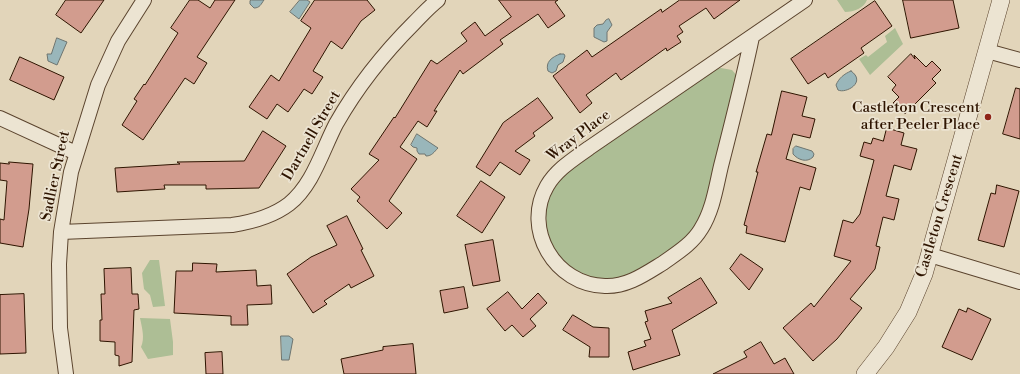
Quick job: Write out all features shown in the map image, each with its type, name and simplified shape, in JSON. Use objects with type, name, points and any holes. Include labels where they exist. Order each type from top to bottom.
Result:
[{"type":"street","name":"Sadlier Street","points":[[66,374],[60,328],[59,264],[61,232],[71,172],[98,85],[118,41],[144,0]]},
{"type":"street","name":"Dartnell Street","points":[[61,232],[232,226],[257,221],[280,211],[305,187],[337,123],[364,80],[396,40],[438,0]]},
{"type":"street","name":"Wray Place","points":[[752,37],[742,87],[708,216],[693,241],[643,275],[630,282],[605,286],[592,285],[581,282],[569,276],[551,257],[542,241],[538,226],[540,205],[547,186],[558,171],[589,148],[805,0]]},
{"type":"street","name":"Castleton Crescent","points":[[865,374],[886,347],[908,312],[924,274],[1001,0]]},
{"type":"street","points":[[987,50],[1020,60]]},
{"type":"street","points":[[0,118],[76,153]]},
{"type":"street","points":[[930,255],[1020,282]]},
{"type":"green space","points":[[837,0],[867,0],[864,5],[858,9],[845,12]]},
{"type":"green space","points":[[895,28],[903,44],[870,75],[859,59],[866,55],[868,57],[887,42],[885,36]]},
{"type":"green space","points":[[721,68],[732,70],[739,78],[704,212],[686,239],[636,274],[611,280],[595,279],[569,267],[553,249],[547,229],[546,214],[548,201],[561,177],[715,69]]},
{"type":"green space","points":[[150,260],[159,260],[165,306],[153,307],[150,295],[144,289],[142,273]]},
{"type":"green space","points":[[140,318],[170,319],[173,355],[148,359],[141,347],[143,337]]},
{"type":"water","points":[[264,0],[259,7],[254,8],[250,4],[250,1]]},
{"type":"water","points":[[300,0],[307,0],[310,2],[299,19],[290,12]]},
{"type":"water","points":[[609,19],[612,25],[607,32],[607,41],[604,42],[594,37],[594,28],[597,25],[603,24]]},
{"type":"water","points":[[57,38],[67,42],[57,65],[48,61],[47,54],[51,54]]},
{"type":"water","points":[[560,54],[564,54],[565,56],[563,62],[558,65],[556,71],[552,73],[548,71],[548,62]]},
{"type":"water","points":[[851,71],[857,79],[854,86],[850,89],[842,91],[838,90],[836,85],[839,80]]},
{"type":"water","points":[[417,134],[438,148],[433,154],[426,156],[425,154],[419,154],[417,148],[411,145]]},
{"type":"water","points":[[796,146],[812,151],[814,154],[813,157],[808,160],[797,158],[793,154],[793,149]]},
{"type":"water","points":[[281,336],[289,336],[293,339],[289,360],[282,360]]},
{"type":"building","points":[[66,0],[104,0],[81,33],[56,15]]},
{"type":"building","points":[[190,0],[198,0],[210,8],[215,0],[235,0],[197,57],[207,63],[194,84],[185,78],[143,140],[122,125],[137,101],[134,99],[144,84],[145,85],[178,33],[171,28]]},
{"type":"building","points":[[315,0],[367,0],[375,10],[361,21],[342,49],[331,41],[313,71],[323,77],[312,94],[304,89],[288,112],[277,104],[267,119],[249,107],[271,75],[279,81],[311,28],[301,21]]},
{"type":"building","points":[[499,0],[558,0],[555,2],[565,16],[548,28],[538,14],[500,40],[503,44],[463,74],[460,70],[434,111],[437,111],[427,127],[418,121],[400,147],[417,159],[389,201],[402,213],[387,229],[357,201],[360,197],[351,189],[379,160],[369,154],[394,117],[395,118],[431,60],[437,64],[467,41],[461,33],[475,22],[485,36],[511,17]]},
{"type":"building","points":[[680,0],[740,0],[714,19],[706,8],[679,26],[683,32],[677,36],[681,42],[667,51],[666,48],[621,80],[616,73],[586,95],[592,103],[580,113],[553,76],[587,50],[592,57],[661,9],[662,12]]},
{"type":"building","points":[[903,0],[953,0],[959,28],[911,38]]},
{"type":"building","points":[[875,1],[892,26],[861,48],[864,53],[828,78],[825,73],[808,84],[791,59]]},
{"type":"building","points":[[911,54],[915,59],[914,55],[926,67],[932,61],[941,70],[932,79],[936,83],[905,114],[893,103],[899,97],[892,90],[896,85],[888,77]]},
{"type":"building","points":[[20,57],[64,77],[54,100],[10,80]]},
{"type":"building","points":[[1016,88],[1020,89],[1020,139],[1003,134]]},
{"type":"building","points":[[782,91],[807,97],[802,116],[815,119],[810,138],[793,134],[786,159],[816,168],[810,190],[800,187],[785,242],[746,233],[747,226],[744,225],[758,172],[756,172],[767,134],[771,135]]},
{"type":"building","points":[[538,98],[553,118],[533,133],[535,136],[515,151],[530,160],[520,175],[500,162],[490,176],[476,167],[503,123]]},
{"type":"building","points":[[887,128],[904,133],[901,145],[917,149],[911,170],[894,165],[886,196],[899,199],[894,220],[883,217],[876,246],[880,247],[875,269],[850,299],[862,308],[837,339],[813,361],[783,328],[811,303],[814,307],[851,261],[834,256],[843,220],[853,223],[860,214],[874,160],[860,156],[864,142],[871,144],[873,138],[883,141]]},
{"type":"building","points":[[263,131],[286,146],[259,188],[206,189],[206,185],[164,185],[165,189],[117,192],[115,168],[180,164],[177,162],[244,161]]},
{"type":"building","points":[[9,162],[33,164],[29,209],[23,247],[0,243],[0,219],[4,220],[7,181],[0,180],[0,163],[9,164]]},
{"type":"building","points":[[481,181],[505,197],[482,233],[457,216]]},
{"type":"building","points":[[997,185],[1019,191],[1004,247],[978,240],[991,193],[995,194]]},
{"type":"building","points":[[347,216],[374,276],[351,288],[349,284],[324,301],[327,304],[313,313],[287,274],[311,257],[337,245],[327,226]]},
{"type":"building","points":[[493,240],[500,281],[473,286],[465,245]]},
{"type":"building","points":[[741,254],[763,269],[749,290],[730,269]]},
{"type":"building","points":[[193,263],[217,264],[216,272],[256,270],[257,286],[271,285],[272,304],[247,305],[248,325],[231,325],[231,316],[174,313],[176,271],[192,271]]},
{"type":"building","points":[[131,268],[132,294],[138,294],[139,309],[134,310],[132,362],[119,366],[119,356],[115,355],[115,342],[100,341],[100,320],[102,320],[101,294],[105,294],[104,269]]},
{"type":"building","points":[[701,278],[717,303],[672,330],[680,355],[633,370],[628,352],[646,346],[644,341],[651,339],[645,322],[648,321],[645,311],[672,303],[668,298]]},
{"type":"building","points":[[464,287],[468,308],[444,313],[440,291]]},
{"type":"building","points":[[508,292],[522,309],[538,293],[547,303],[530,319],[536,326],[523,337],[512,325],[505,331],[487,309]]},
{"type":"building","points":[[24,294],[26,353],[0,354],[0,295]]},
{"type":"building","points":[[968,308],[991,319],[972,360],[942,347],[959,309],[966,312]]},
{"type":"building","points":[[573,315],[593,327],[609,328],[609,357],[589,357],[590,347],[563,330]]},
{"type":"building","points":[[761,342],[774,364],[785,358],[794,374],[713,374],[747,357],[744,352]]},
{"type":"building","points":[[413,344],[416,374],[344,374],[341,359],[383,350],[383,347]]},
{"type":"building","points":[[222,352],[223,374],[206,374],[205,353]]},
{"type":"place","name":"Castleton Crescent after Peeler Place","points":[[988,117]]}]
